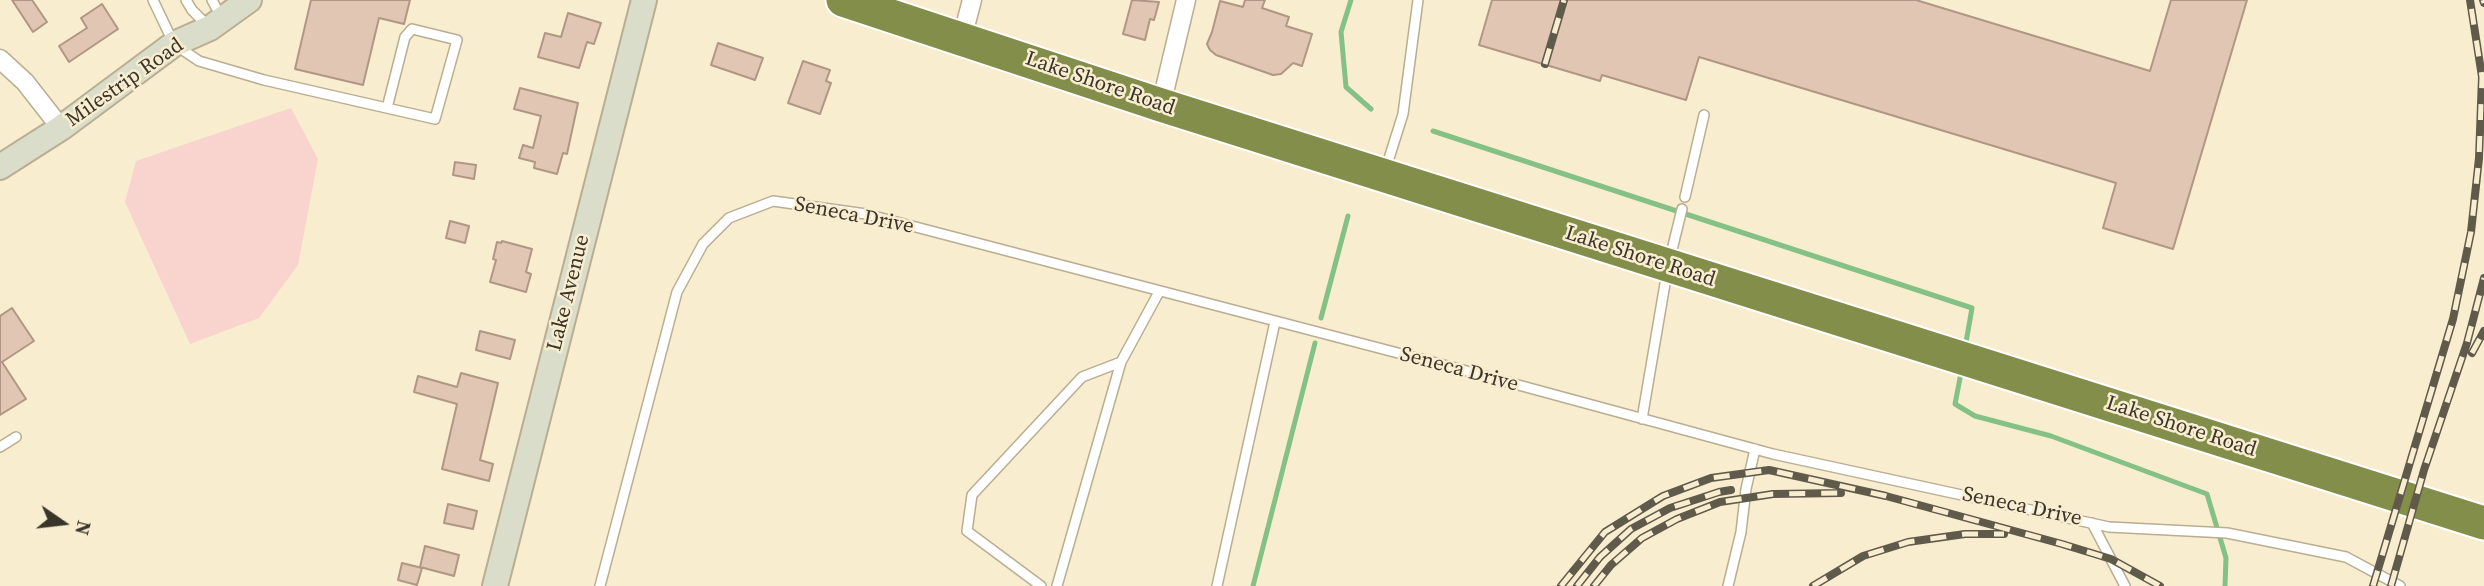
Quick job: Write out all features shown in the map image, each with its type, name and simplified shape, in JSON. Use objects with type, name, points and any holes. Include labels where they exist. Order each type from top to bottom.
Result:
[{"type":"highway","name":"Lake Shore Road","points":[[843,0],[1383,176],[2484,523]]},
{"type":"street","name":"Milestrip Road","points":[[0,167],[61,128],[215,16],[249,0]]},
{"type":"street","name":"Lake Avenue","points":[[495,586],[644,0]]},
{"type":"street","points":[[962,38],[972,0]]},
{"type":"street","points":[[1161,105],[1186,0]]},
{"type":"street","points":[[0,60],[25,82],[61,128]]},
{"type":"lane","points":[[153,0],[174,44],[199,61],[264,80],[435,119],[457,40],[412,29],[405,37],[387,108]]},
{"type":"lane","points":[[186,0],[192,10],[215,16]]},
{"type":"lane","points":[[1383,176],[1402,114],[1418,0]]},
{"type":"lane","points":[[1685,197],[1704,116]]},
{"type":"lane","name":"Seneca Drive","points":[[600,586],[677,292],[704,244],[729,218],[773,201],[866,214],[1755,449],[2109,527],[2241,535],[2346,557],[2400,586]]},
{"type":"lane","points":[[1642,419],[1669,265],[1682,209]]},
{"type":"lane","points":[[1057,586],[1121,362],[1159,292]]},
{"type":"lane","points":[[1217,586],[1275,322]]},
{"type":"lane","points":[[1041,586],[967,531],[972,495],[1082,377],[1121,362]]},
{"type":"lane","points":[[0,447],[16,437]]},
{"type":"lane","points":[[1728,586],[1741,532],[1746,489],[1755,449]]},
{"type":"lane","points":[[2092,523],[2125,586]]},
{"type":"shaded area","points":[[291,108],[318,159],[298,265],[259,318],[190,344],[125,202],[136,161]]},
{"type":"building","points":[[12,0],[32,0],[47,22],[33,32]]},
{"type":"building","points":[[311,0],[410,0],[404,24],[379,18],[363,85],[295,69]]},
{"type":"building","points":[[1132,0],[1159,2],[1154,20],[1150,19],[1145,40],[1123,34]]},
{"type":"building","points":[[1245,0],[1265,0],[1262,8],[1289,17],[1286,26],[1312,34],[1302,66],[1293,63],[1281,74],[1273,75],[1216,55],[1210,50],[1207,44],[1220,1],[1243,7]]},
{"type":"building","points":[[1492,0],[1916,0],[2150,71],[2171,0],[2247,0],[2173,249],[2103,228],[2116,183],[1699,57],[1686,100],[1602,75],[1600,81],[1479,45]]},
{"type":"building","points":[[102,4],[118,29],[69,62],[59,46],[87,28],[81,18]]},
{"type":"building","points":[[568,13],[601,23],[594,44],[587,42],[579,68],[538,57],[545,33],[561,37]]},
{"type":"building","points":[[718,43],[763,58],[755,80],[711,65]]},
{"type":"building","points":[[803,61],[830,70],[826,81],[831,83],[820,114],[788,103]]},
{"type":"building","points":[[520,88],[578,103],[567,154],[563,153],[557,174],[534,168],[535,162],[519,158],[523,145],[533,148],[541,116],[514,109]]},
{"type":"building","points":[[455,162],[476,165],[474,179],[453,175]]},
{"type":"building","points":[[450,221],[469,226],[465,243],[446,238]]},
{"type":"building","points":[[497,242],[532,249],[526,272],[531,274],[526,292],[490,282],[496,260],[493,259]]},
{"type":"building","points":[[12,308],[34,341],[2,362],[26,399],[0,415],[0,316]]},
{"type":"building","points":[[480,331],[515,340],[510,359],[476,350]]},
{"type":"building","points":[[461,373],[498,383],[480,460],[493,464],[489,481],[442,469],[457,404],[414,392],[418,376],[457,387]]},
{"type":"building","points":[[448,504],[477,511],[473,529],[444,523]]},
{"type":"building","points":[[425,546],[459,555],[454,576],[420,567]]},
{"type":"building","points":[[402,563],[422,568],[417,585],[398,580]]},
{"type":"waterway","points":[[1351,0],[1341,32],[1346,87],[1371,109]]},
{"type":"waterway","points":[[1433,131],[1972,308],[1965,348]]},
{"type":"waterway","points":[[1321,318],[1348,216]]},
{"type":"waterway","points":[[1253,586],[1315,343]]},
{"type":"waterway","points":[[1962,368],[1955,404],[1975,416],[2051,436],[2207,494],[2226,558],[2225,586]]},
{"type":"railway","points":[[1545,64],[1564,0]]},
{"type":"railway","points":[[2373,586],[2453,319],[2471,232],[2479,158],[2482,77],[2470,0]]},
{"type":"railway","points":[[2391,586],[2424,470],[2467,343],[2484,278]]},
{"type":"railway","points":[[2472,353],[2484,331]]},
{"type":"railway","points":[[1561,586],[1605,532],[1663,496],[1711,478],[1769,470],[1886,496],[2062,544],[2111,559],[2160,586]]},
{"type":"railway","points":[[1577,586],[1600,557],[1631,529],[1670,508],[1731,490]]},
{"type":"railway","points":[[1594,586],[1611,565],[1642,538],[1677,519],[1720,502],[1773,494],[1841,493]]},
{"type":"railway","points":[[1813,586],[1863,556],[1908,542],[1965,534],[2004,534]]}]
